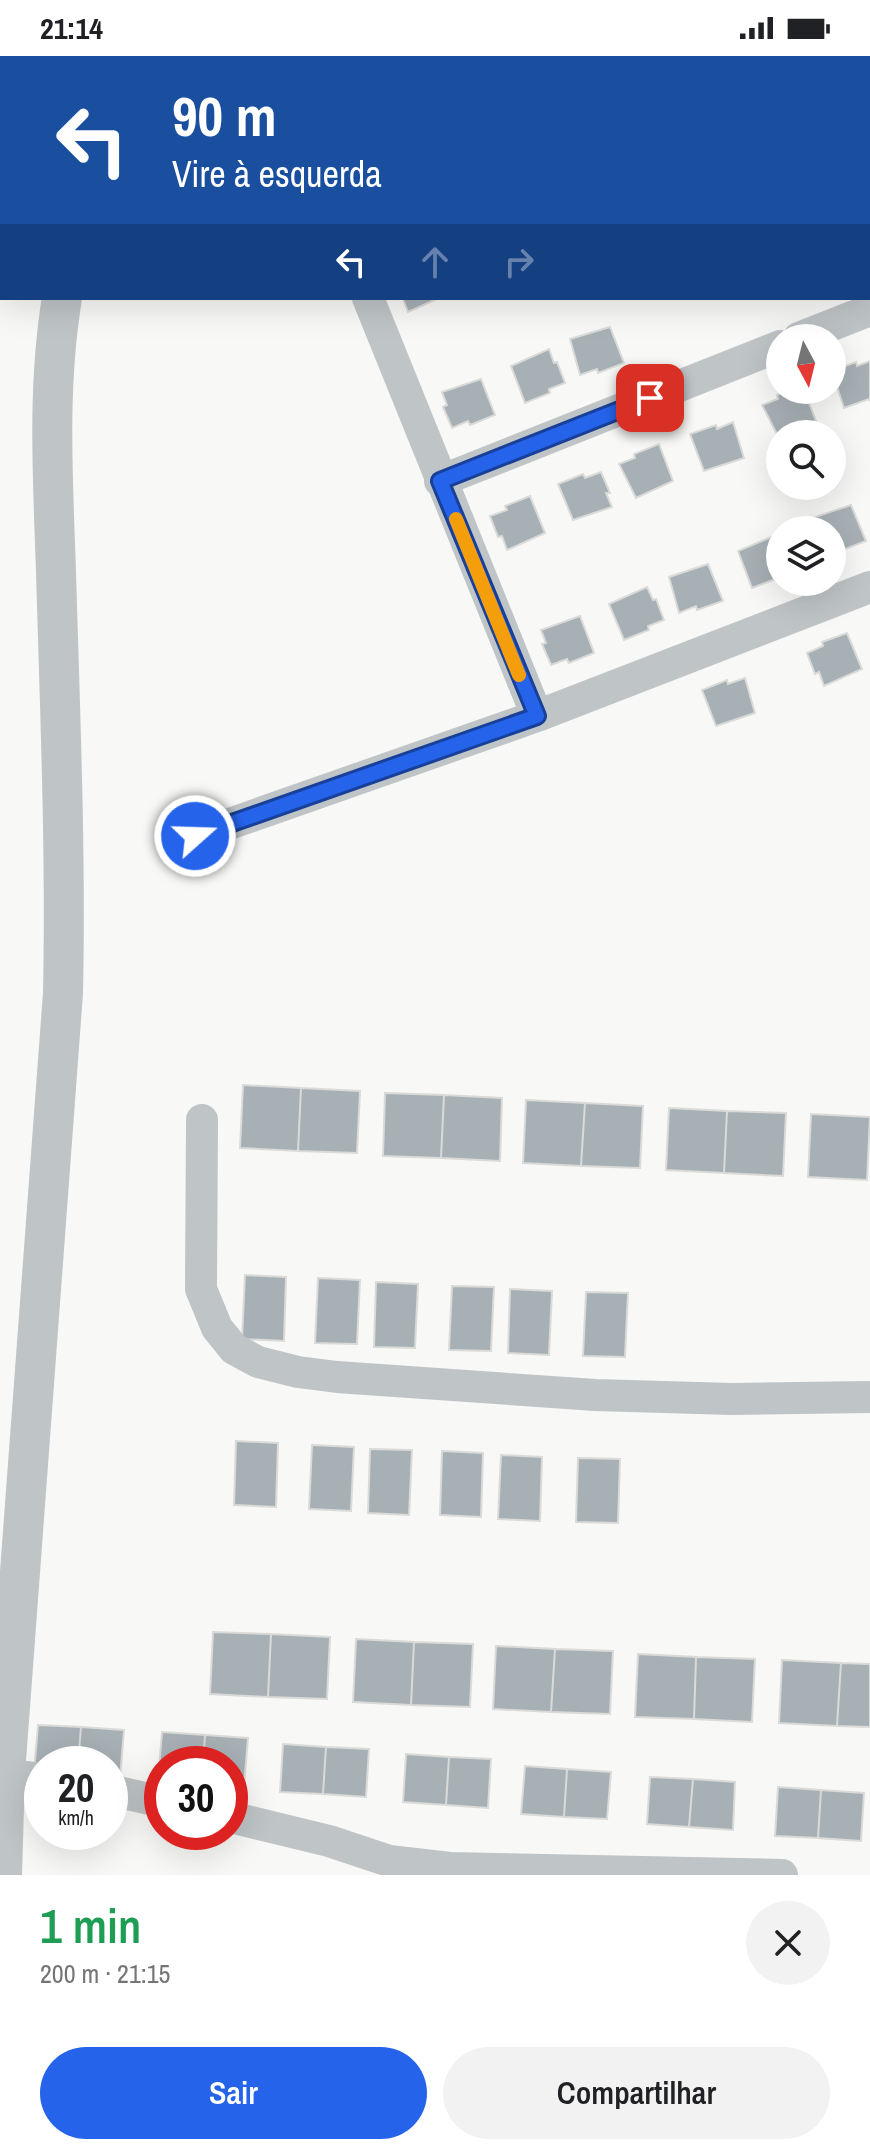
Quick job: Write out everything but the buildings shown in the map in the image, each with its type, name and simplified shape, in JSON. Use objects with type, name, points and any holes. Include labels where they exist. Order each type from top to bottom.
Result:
[{"type":"street","points":[[2,1875],[16,1788],[63,993],[65,906],[53,474],[54,382],[62,300]]},
{"type":"street","points":[[369,300],[537,716]]},
{"type":"street","points":[[834,324],[870,310]]},
{"type":"street","points":[[440,481],[766,352]]},
{"type":"street","points":[[195,836],[537,716],[870,587]]},
{"type":"street","points":[[202,1120],[201,1289],[217,1328],[234,1349],[258,1362],[337,1377],[595,1395],[732,1399],[870,1397]]},
{"type":"street","points":[[248,1821],[329,1841],[389,1861],[450,1868],[782,1875]]},
{"type":"slow traffic","points":[[456,519],[519,675]]},
{"type":"route","points":[[195,836],[537,716],[440,481],[650,398]]}]
